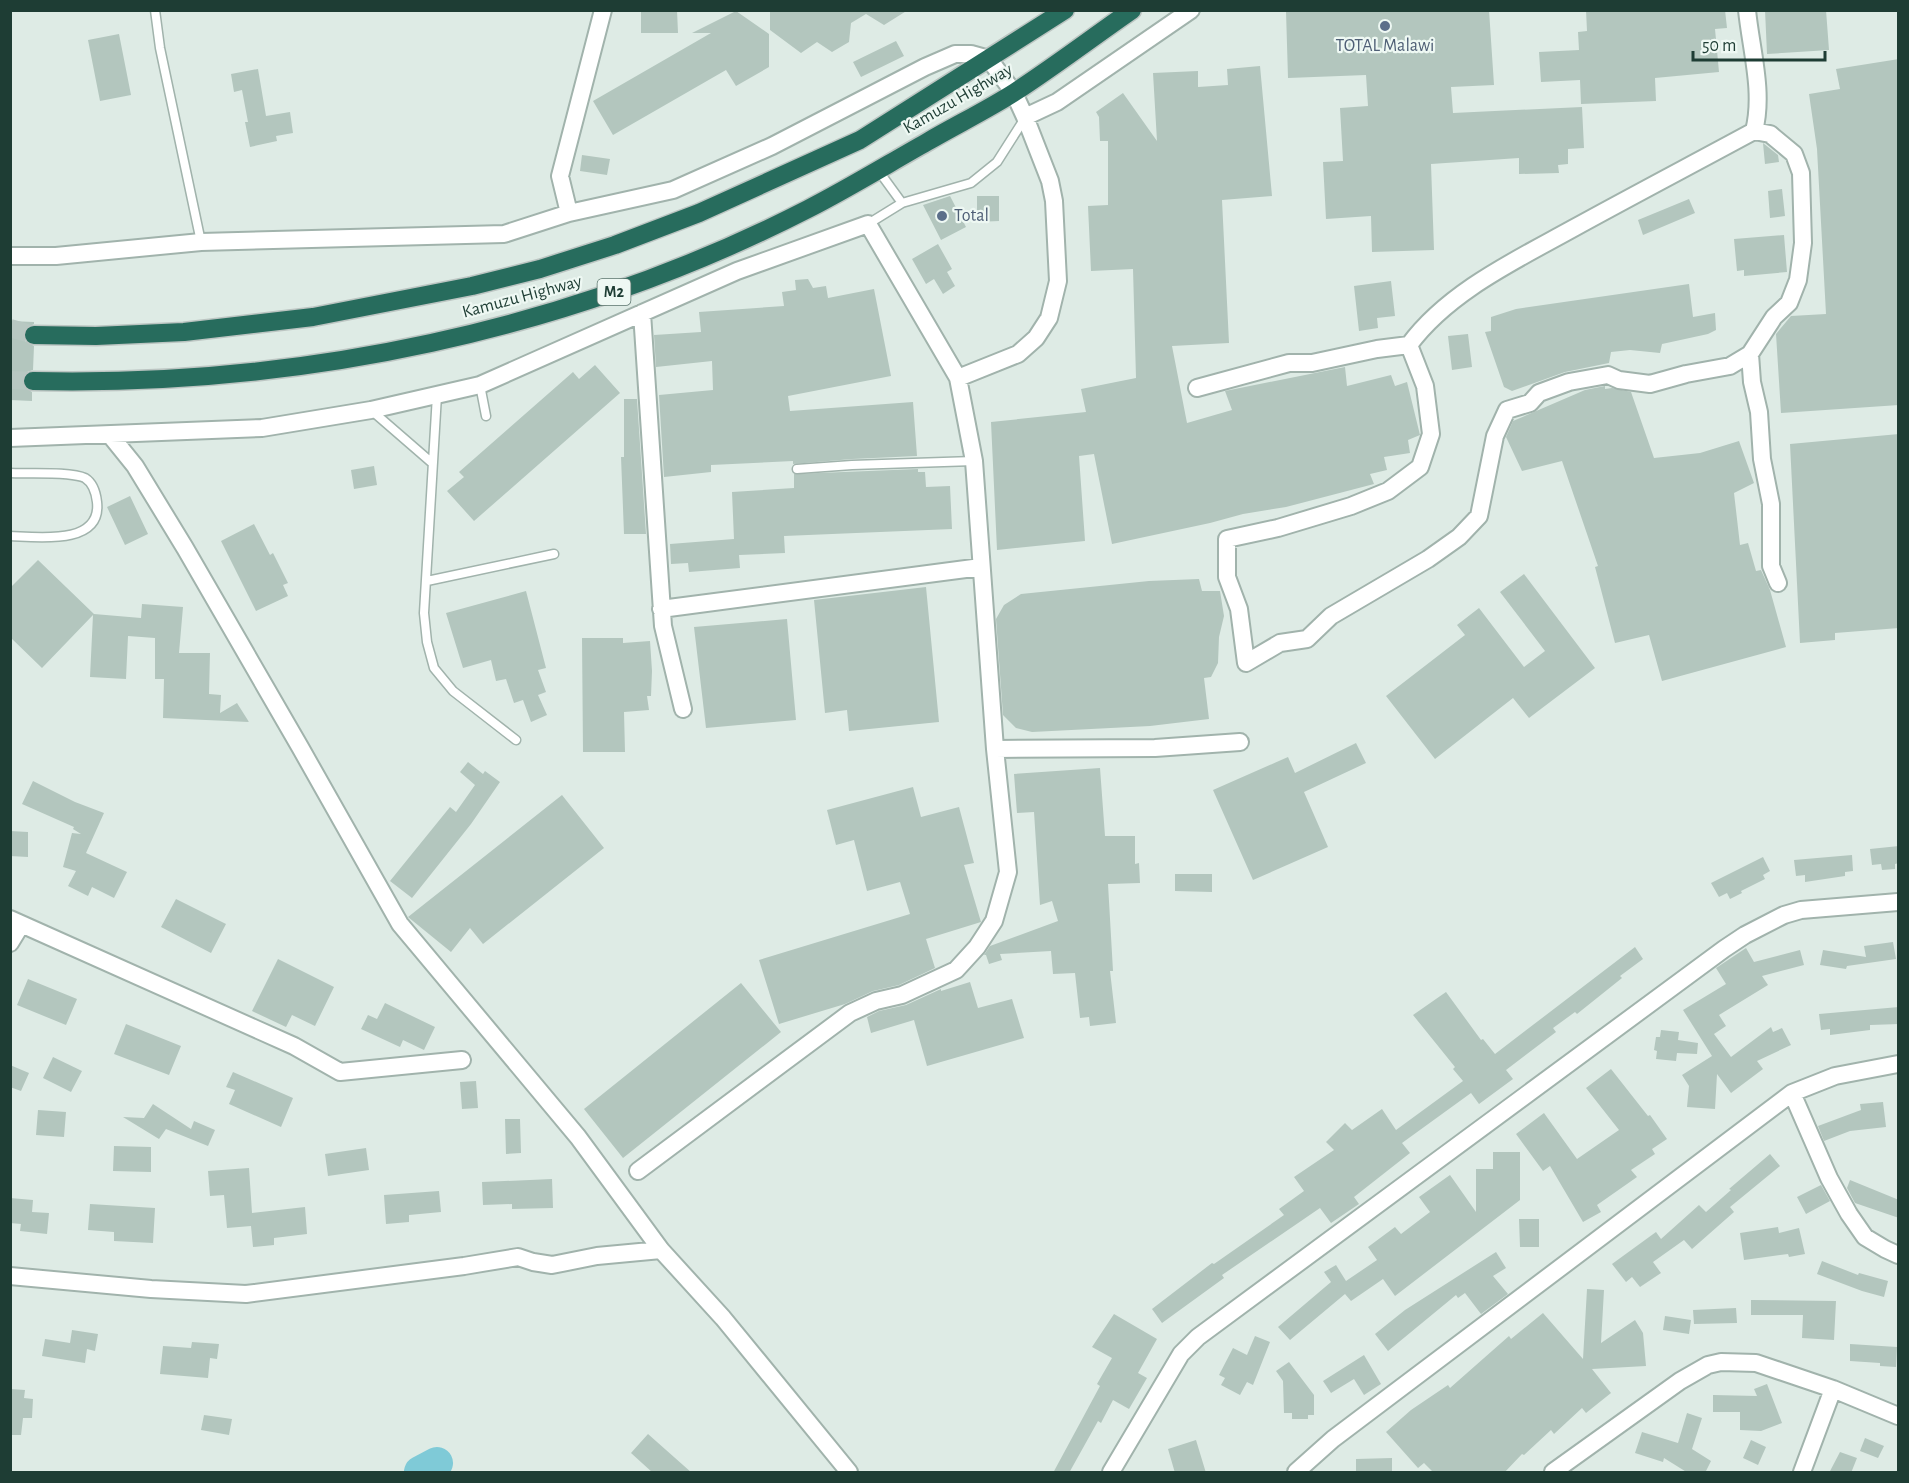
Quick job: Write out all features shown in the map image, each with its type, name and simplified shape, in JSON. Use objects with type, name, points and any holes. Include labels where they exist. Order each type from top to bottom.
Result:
[{"type":"highway","name":"Kamuzu Highway","points":[[34,335],[96,336],[184,332],[313,317],[472,286],[540,269],[615,245],[699,213],[860,140],[1065,10]]},
{"type":"highway","name":"Kamuzu Highway","points":[[33,381],[95,382],[256,372],[385,351],[482,331],[553,312],[632,286],[807,209],[878,170],[1014,93],[1132,10]]},
{"type":"street","points":[[569,213],[560,176],[603,10]]},
{"type":"street","points":[[1025,117],[1057,102],[1191,10]]},
{"type":"street","points":[[1747,10],[1759,98],[1754,131]]},
{"type":"street","points":[[10,256],[57,256],[201,242],[504,234],[569,213],[673,190],[772,146],[925,67],[955,54],[971,54],[990,59],[1014,93],[1050,181],[1054,201],[1058,281],[1049,318],[1036,338],[1018,354],[958,378]]},
{"type":"street","points":[[1197,388],[1289,363],[1312,363],[1377,349],[1409,345],[1422,327],[1452,301],[1521,257],[1754,131],[1770,134],[1794,154],[1801,173],[1803,243],[1798,280],[1789,303],[1774,317],[1750,354],[1730,366],[1686,374],[1650,384],[1619,380],[1608,375],[1569,382],[1539,393],[1530,403],[1507,410],[1495,436],[1479,516],[1459,537],[1428,559],[1331,616],[1307,639],[1280,643],[1246,663],[1239,609],[1227,577],[1227,539],[1278,528],[1352,506],[1388,491],[1420,466],[1431,434],[1425,386],[1409,345]]},
{"type":"street","points":[[10,438],[262,428],[371,411],[480,385],[737,271],[868,224],[958,378],[974,461],[995,749],[1008,872],[994,921],[977,947],[956,970],[902,995],[876,1001],[850,1013],[638,1171]]},
{"type":"street","points":[[642,313],[663,626],[684,709]]},
{"type":"street","points":[[1750,354],[1752,382],[1760,412],[1762,459],[1771,504],[1771,566],[1778,583]]},
{"type":"street","points":[[110,435],[135,466],[185,548],[400,924],[578,1137],[661,1250],[723,1318],[849,1473]]},
{"type":"street","points":[[662,609],[981,567]]},
{"type":"street","points":[[995,749],[1155,748],[1240,742]]},
{"type":"street","points":[[1111,1473],[1172,1368],[1181,1354],[1198,1337],[1724,949],[1745,935],[1784,915],[1801,910],[1899,902]]},
{"type":"street","points":[[10,943],[16,922],[294,1046],[340,1072],[462,1060]]},
{"type":"street","points":[[1296,1473],[1332,1439],[1792,1093],[1835,1076],[1899,1064]]},
{"type":"street","points":[[1792,1093],[1829,1178],[1849,1214],[1865,1237],[1899,1255]]},
{"type":"street","points":[[10,1276],[151,1289],[246,1294],[518,1257],[552,1265],[597,1256],[661,1250]]},
{"type":"street","points":[[1553,1473],[1680,1381],[1708,1365],[1721,1362],[1756,1363],[1833,1389],[1899,1416]]},
{"type":"street","points":[[1802,1473],[1833,1389]]},
{"type":"lane","points":[[156,10],[160,48],[201,242]]},
{"type":"lane","points":[[868,224],[902,203],[960,187],[986,173],[997,162],[1025,117]]},
{"type":"lane","points":[[878,170],[902,203]]},
{"type":"lane","points":[[480,385],[486,416]]},
{"type":"lane","points":[[436,395],[424,613],[427,642],[434,668],[453,691],[516,740]]},
{"type":"lane","points":[[371,411],[431,462]]},
{"type":"lane","points":[[797,469],[974,461]]},
{"type":"lane","points":[[10,473],[72,475],[86,479],[96,491],[98,507],[93,522],[82,531],[71,535],[10,536]]},
{"type":"lane","points":[[427,582],[554,554]]},
{"type":"building","points":[[641,10],[677,10],[678,33],[641,33]]},
{"type":"building","points":[[770,10],[908,10],[884,25],[866,14],[851,23],[849,42],[832,52],[817,42],[801,53],[770,30]]},
{"type":"building","points":[[1489,10],[1494,85],[1451,87],[1453,113],[1582,107],[1584,148],[1568,149],[1568,164],[1558,165],[1559,173],[1519,174],[1519,158],[1431,164],[1434,250],[1372,252],[1371,216],[1326,219],[1323,162],[1343,161],[1340,108],[1368,106],[1366,75],[1288,78],[1286,11]]},
{"type":"building","points":[[1586,10],[1725,10],[1727,28],[1715,29],[1719,72],[1655,78],[1656,101],[1581,104],[1580,80],[1541,82],[1539,52],[1579,50],[1578,32],[1587,31]]},
{"type":"building","points":[[1765,10],[1826,10],[1829,50],[1767,54]]},
{"type":"building","points":[[736,11],[769,34],[769,67],[736,86],[726,70],[613,135],[593,101],[711,33],[692,33]]},
{"type":"building","points":[[119,34],[131,95],[100,101],[88,40]]},
{"type":"building","points":[[896,41],[904,56],[861,77],[853,62]]},
{"type":"building","points":[[1899,59],[1899,405],[1781,413],[1776,334],[1791,316],[1826,314],[1817,149],[1809,94],[1840,89],[1836,69]]},
{"type":"building","points":[[1260,66],[1272,196],[1222,200],[1229,343],[1172,346],[1187,423],[1232,410],[1225,391],[1345,367],[1347,386],[1391,375],[1395,386],[1407,382],[1420,435],[1408,440],[1410,453],[1384,457],[1387,470],[1370,474],[1374,484],[1286,507],[1243,514],[1112,544],[1094,454],[1079,456],[1085,541],[997,550],[991,422],[1086,412],[1081,389],[1136,378],[1133,269],[1091,271],[1088,206],[1108,205],[1108,141],[1100,141],[1099,117],[1096,112],[1123,93],[1157,141],[1153,73],[1198,71],[1198,87],[1228,85],[1227,69]]},
{"type":"building","points":[[258,69],[266,116],[290,112],[293,133],[276,136],[277,141],[250,147],[242,90],[234,92],[231,74]]},
{"type":"building","points":[[1763,143],[1778,155],[1779,162],[1765,164]]},
{"type":"building","points":[[582,155],[610,159],[607,175],[580,171]]},
{"type":"building","points":[[1782,189],[1785,216],[1770,218],[1768,191]]},
{"type":"building","points":[[950,196],[966,227],[941,240],[923,205]]},
{"type":"building","points":[[977,196],[999,196],[999,221],[977,222]]},
{"type":"building","points":[[1689,199],[1695,213],[1643,235],[1638,220]]},
{"type":"building","points":[[1784,235],[1787,272],[1744,276],[1744,270],[1737,271],[1734,239]]},
{"type":"building","points":[[938,244],[952,269],[947,272],[955,286],[943,294],[934,279],[926,284],[912,259]]},
{"type":"building","points":[[808,279],[813,288],[826,286],[828,298],[874,289],[891,376],[788,396],[790,411],[913,402],[917,456],[793,464],[793,461],[711,465],[711,472],[664,477],[659,395],[713,390],[712,361],[656,367],[654,335],[701,332],[699,312],[784,306],[782,292],[796,290],[795,280]]},
{"type":"building","points":[[1391,281],[1395,316],[1377,318],[1378,328],[1359,331],[1354,286]]},
{"type":"building","points":[[1689,284],[1693,317],[1715,313],[1716,330],[1708,334],[1662,344],[1660,353],[1630,350],[1611,352],[1609,363],[1565,372],[1512,391],[1504,387],[1485,332],[1491,331],[1491,317],[1516,309]]},
{"type":"building","points":[[10,321],[34,322],[25,329],[23,334],[25,341],[34,346],[33,370],[27,372],[22,380],[24,387],[32,392],[32,401],[10,400]]},
{"type":"building","points":[[1468,334],[1472,367],[1452,370],[1448,336]]},
{"type":"building","points":[[595,365],[620,393],[474,521],[447,491],[464,477],[459,472],[573,372],[579,379]]},
{"type":"building","points":[[1605,386],[1605,389],[1631,392],[1654,458],[1700,453],[1739,441],[1754,483],[1734,493],[1740,545],[1748,543],[1756,571],[1761,570],[1770,590],[1786,647],[1662,681],[1649,635],[1615,643],[1595,567],[1598,566],[1562,461],[1522,471],[1506,437],[1513,421],[1585,390]]},
{"type":"building","points":[[624,399],[637,399],[646,534],[624,534],[621,457],[624,457]]},
{"type":"building","points":[[1899,434],[1899,628],[1835,633],[1835,640],[1800,643],[1790,444]]},
{"type":"building","points":[[374,466],[377,485],[354,489],[351,470]]},
{"type":"building","points":[[918,469],[918,472],[925,472],[926,487],[950,486],[952,529],[784,536],[785,553],[739,555],[740,568],[689,572],[688,563],[671,564],[670,544],[734,539],[732,492],[794,488],[794,474]]},
{"type":"building","points":[[130,496],[148,534],[125,545],[107,507]]},
{"type":"building","points":[[254,524],[270,555],[273,553],[288,583],[283,585],[288,596],[256,611],[221,541]]},
{"type":"building","points":[[38,560],[94,614],[141,618],[142,604],[183,607],[179,653],[210,653],[209,694],[221,695],[220,713],[237,703],[249,722],[163,718],[164,679],[155,679],[155,638],[128,636],[126,679],[90,677],[93,615],[42,668],[10,637],[10,588]]},
{"type":"building","points":[[1524,574],[1595,668],[1529,718],[1513,698],[1435,759],[1386,696],[1465,635],[1457,625],[1479,608],[1524,667],[1545,651],[1500,592]]},
{"type":"building","points":[[1199,579],[1202,591],[1220,591],[1224,616],[1219,637],[1218,663],[1211,677],[1204,678],[1209,719],[1150,726],[1032,732],[1016,728],[1003,715],[996,619],[1004,605],[1021,594],[1149,581]]},
{"type":"building","points":[[926,587],[939,722],[849,731],[847,710],[825,713],[814,600]]},
{"type":"building","points":[[526,591],[546,668],[538,670],[546,692],[538,695],[547,715],[531,722],[523,700],[514,703],[506,679],[496,681],[491,660],[463,668],[446,613]]},
{"type":"building","points":[[787,619],[796,720],[706,728],[694,627]]},
{"type":"building","points":[[582,638],[623,638],[623,643],[650,641],[652,671],[651,696],[647,696],[649,710],[624,712],[625,752],[583,752]]},
{"type":"building","points":[[1356,743],[1366,763],[1304,792],[1328,847],[1253,880],[1213,790],[1288,757],[1295,773]]},
{"type":"building","points":[[468,762],[483,774],[485,771],[500,782],[471,824],[412,898],[390,881],[450,807],[456,812],[475,785],[460,772]]},
{"type":"building","points":[[1100,768],[1105,836],[1135,836],[1135,864],[1139,863],[1140,883],[1108,884],[1113,971],[1110,971],[1116,1023],[1090,1026],[1089,1017],[1080,1018],[1075,973],[1053,974],[1051,951],[1000,954],[1002,960],[989,964],[984,955],[990,946],[1058,921],[1052,901],[1040,905],[1034,812],[1017,813],[1014,774]]},
{"type":"building","points":[[33,781],[75,802],[104,813],[86,853],[127,872],[114,898],[92,887],[88,896],[68,886],[76,871],[63,867],[72,833],[81,834],[73,829],[74,827],[22,804]]},
{"type":"building","points":[[913,787],[921,817],[959,807],[974,863],[964,865],[981,922],[926,939],[935,968],[899,985],[873,991],[845,1004],[779,1024],[759,960],[910,914],[900,882],[867,891],[854,840],[836,845],[827,810]]},
{"type":"building","points":[[562,795],[604,848],[483,944],[470,928],[451,952],[408,917]]},
{"type":"building","points":[[10,831],[28,832],[28,857],[10,856]]},
{"type":"building","points":[[1899,846],[1899,863],[1895,864],[1895,869],[1882,870],[1881,864],[1872,865],[1870,849]]},
{"type":"building","points":[[1852,855],[1853,871],[1845,872],[1845,876],[1805,882],[1805,875],[1796,876],[1794,860]]},
{"type":"building","points":[[1763,857],[1770,871],[1763,875],[1765,879],[1730,899],[1727,893],[1719,897],[1711,883]]},
{"type":"building","points":[[1175,874],[1212,874],[1212,892],[1175,891]]},
{"type":"building","points":[[176,899],[226,924],[211,953],[161,927]]},
{"type":"building","points":[[1893,942],[1896,959],[1847,966],[1846,969],[1820,965],[1823,950],[1866,957],[1864,946]]},
{"type":"building","points":[[1635,947],[1643,959],[1577,1014],[1575,1012],[1553,1028],[1556,1032],[1506,1070],[1513,1079],[1479,1104],[1471,1093],[1402,1143],[1410,1153],[1354,1197],[1359,1204],[1331,1223],[1320,1208],[1222,1275],[1224,1278],[1162,1323],[1152,1309],[1212,1263],[1214,1264],[1284,1215],[1279,1209],[1304,1191],[1294,1177],[1334,1150],[1326,1142],[1345,1123],[1352,1130],[1382,1109],[1396,1130],[1463,1081],[1453,1069],[1455,1067],[1413,1015],[1446,992],[1481,1040],[1483,1039],[1495,1054]]},
{"type":"building","points":[[1746,948],[1754,962],[1800,950],[1804,965],[1762,976],[1768,985],[1719,1015],[1726,1026],[1714,1034],[1731,1057],[1771,1027],[1773,1032],[1782,1028],[1791,1045],[1757,1061],[1763,1069],[1731,1093],[1717,1074],[1715,1109],[1687,1107],[1689,1086],[1682,1075],[1712,1056],[1683,1010],[1726,984],[1716,968]]},
{"type":"building","points":[[278,959],[334,987],[315,1026],[292,1015],[286,1027],[252,1011]]},
{"type":"building","points":[[28,979],[77,999],[66,1025],[17,1005]]},
{"type":"building","points":[[970,982],[978,1008],[1012,999],[1024,1038],[927,1066],[914,1020],[871,1033],[867,1017],[879,1011],[906,1005],[941,989],[941,991]]},
{"type":"building","points":[[741,983],[781,1032],[623,1158],[584,1109]]},
{"type":"building","points":[[385,1003],[435,1027],[424,1050],[403,1040],[400,1047],[361,1029],[368,1015],[377,1019]]},
{"type":"building","points":[[1899,1007],[1899,1024],[1870,1025],[1870,1030],[1830,1035],[1830,1029],[1821,1030],[1819,1014]]},
{"type":"building","points":[[126,1024],[181,1046],[169,1075],[114,1054]]},
{"type":"building","points":[[1661,1030],[1679,1032],[1678,1040],[1698,1043],[1697,1054],[1677,1053],[1676,1061],[1656,1059],[1657,1051],[1654,1050],[1656,1037],[1660,1037]]},
{"type":"building","points":[[53,1057],[82,1071],[71,1092],[43,1078]]},
{"type":"building","points":[[10,1065],[29,1073],[21,1091],[10,1087]]},
{"type":"building","points":[[1611,1069],[1667,1139],[1652,1149],[1655,1154],[1631,1170],[1637,1177],[1597,1205],[1601,1212],[1583,1222],[1550,1166],[1543,1171],[1516,1134],[1544,1113],[1577,1159],[1619,1130],[1586,1088]]},
{"type":"building","points":[[233,1072],[293,1098],[281,1127],[229,1104],[235,1090],[226,1087]]},
{"type":"building","points":[[476,1081],[478,1108],[462,1109],[460,1082]]},
{"type":"building","points":[[1883,1102],[1886,1127],[1850,1131],[1824,1141],[1818,1126],[1861,1110],[1860,1104]]},
{"type":"building","points":[[153,1104],[191,1129],[194,1121],[215,1130],[208,1146],[166,1129],[159,1139],[123,1117],[144,1118]]},
{"type":"building","points":[[38,1110],[66,1112],[64,1137],[36,1135]]},
{"type":"building","points":[[505,1119],[520,1119],[521,1153],[506,1154]]},
{"type":"building","points":[[114,1146],[151,1147],[151,1172],[113,1171]]},
{"type":"building","points":[[366,1148],[369,1170],[328,1176],[325,1154]]},
{"type":"building","points":[[1493,1152],[1520,1152],[1520,1200],[1395,1296],[1383,1279],[1351,1301],[1345,1294],[1290,1340],[1278,1327],[1331,1282],[1324,1272],[1336,1265],[1346,1281],[1377,1260],[1368,1247],[1395,1227],[1401,1234],[1430,1212],[1419,1197],[1450,1175],[1476,1212],[1476,1169],[1493,1169]]},
{"type":"building","points":[[1770,1154],[1780,1166],[1730,1207],[1734,1212],[1692,1249],[1684,1240],[1653,1262],[1661,1273],[1640,1287],[1632,1277],[1626,1282],[1612,1264],[1656,1232],[1661,1239],[1699,1205],[1706,1212]]},
{"type":"building","points":[[249,1168],[252,1213],[305,1207],[307,1234],[274,1238],[274,1245],[253,1247],[251,1226],[227,1228],[224,1195],[210,1196],[208,1171]]},
{"type":"building","points":[[552,1179],[553,1208],[512,1209],[512,1204],[483,1205],[482,1182]]},
{"type":"building","points":[[1850,1180],[1899,1200],[1899,1218],[1855,1203],[1847,1188]]},
{"type":"building","points":[[1821,1185],[1830,1201],[1806,1214],[1797,1197]]},
{"type":"building","points":[[439,1191],[441,1212],[409,1215],[409,1222],[386,1224],[384,1195]]},
{"type":"building","points":[[10,1198],[33,1200],[32,1212],[49,1213],[47,1234],[20,1231],[21,1224],[10,1223]]},
{"type":"building","points":[[90,1204],[155,1208],[153,1243],[114,1241],[114,1232],[88,1230]]},
{"type":"building","points":[[1519,1219],[1539,1219],[1539,1247],[1520,1247]]},
{"type":"building","points":[[1778,1227],[1779,1233],[1799,1228],[1805,1254],[1744,1260],[1740,1233]]},
{"type":"building","points":[[1496,1252],[1506,1268],[1493,1276],[1508,1294],[1481,1314],[1465,1293],[1458,1298],[1456,1295],[1388,1351],[1375,1334],[1405,1310]]},
{"type":"building","points":[[1822,1261],[1858,1275],[1859,1273],[1888,1281],[1884,1297],[1817,1274]]},
{"type":"building","points":[[1587,1289],[1604,1290],[1601,1343],[1635,1320],[1643,1333],[1646,1366],[1592,1369],[1611,1393],[1586,1413],[1582,1408],[1554,1434],[1551,1430],[1524,1455],[1522,1454],[1504,1473],[1434,1473],[1424,1463],[1418,1468],[1386,1432],[1411,1410],[1448,1385],[1450,1388],[1509,1336],[1511,1339],[1543,1313],[1583,1359]]},
{"type":"building","points":[[1751,1300],[1836,1301],[1834,1340],[1802,1338],[1803,1315],[1751,1315]]},
{"type":"building","points":[[1736,1308],[1737,1323],[1694,1324],[1693,1310]]},
{"type":"building","points":[[1114,1314],[1157,1339],[1138,1373],[1147,1378],[1129,1409],[1113,1400],[1101,1423],[1098,1421],[1069,1473],[1053,1473],[1100,1386],[1097,1384],[1112,1358],[1092,1347]]},
{"type":"building","points":[[1665,1316],[1691,1320],[1689,1334],[1663,1330]]},
{"type":"building","points":[[72,1330],[98,1334],[95,1351],[87,1349],[85,1363],[42,1356],[45,1339],[70,1343]]},
{"type":"building","points":[[1255,1336],[1270,1342],[1253,1385],[1247,1382],[1240,1395],[1221,1385],[1225,1378],[1219,1375],[1233,1348],[1247,1355]]},
{"type":"building","points":[[192,1342],[219,1344],[217,1359],[210,1358],[208,1378],[160,1374],[163,1346],[191,1348]]},
{"type":"building","points":[[1850,1344],[1897,1347],[1896,1367],[1880,1366],[1880,1363],[1850,1361]]},
{"type":"building","points":[[1364,1355],[1381,1384],[1364,1395],[1354,1379],[1331,1393],[1323,1381]]},
{"type":"building","points":[[1289,1362],[1314,1395],[1314,1415],[1308,1415],[1308,1419],[1292,1419],[1292,1413],[1284,1413],[1283,1381],[1276,1371]]},
{"type":"building","points":[[1767,1384],[1782,1423],[1761,1431],[1740,1430],[1740,1412],[1713,1412],[1713,1395],[1757,1396],[1754,1389]]},
{"type":"building","points":[[10,1389],[25,1390],[24,1398],[33,1399],[32,1418],[23,1418],[21,1435],[10,1435]]},
{"type":"building","points":[[1687,1413],[1702,1418],[1692,1449],[1711,1461],[1705,1473],[1688,1473],[1664,1458],[1663,1462],[1635,1453],[1642,1432],[1678,1443]]},
{"type":"building","points":[[204,1415],[232,1419],[229,1435],[201,1430]]},
{"type":"building","points":[[648,1434],[692,1473],[653,1473],[631,1453]]},
{"type":"building","points":[[1865,1438],[1884,1446],[1878,1458],[1860,1451]]},
{"type":"building","points":[[1196,1440],[1206,1473],[1175,1473],[1168,1449]]},
{"type":"building","points":[[1751,1440],[1766,1447],[1758,1465],[1743,1458]]},
{"type":"building","points":[[1840,1452],[1857,1458],[1851,1473],[1829,1473]]},
{"type":"building","points":[[1392,1458],[1392,1473],[1356,1473],[1356,1459]]},
{"type":"waterway","points":[[420,1472],[437,1463]]},
{"type":"tunnel","points":[[10,328],[34,335]]},
{"type":"tunnel","points":[[10,380],[33,381]]},
{"type":"place","name":"TOTAL Malawi","points":[[1385,26]]},
{"type":"place","name":"Total","points":[[942,216]]}]
